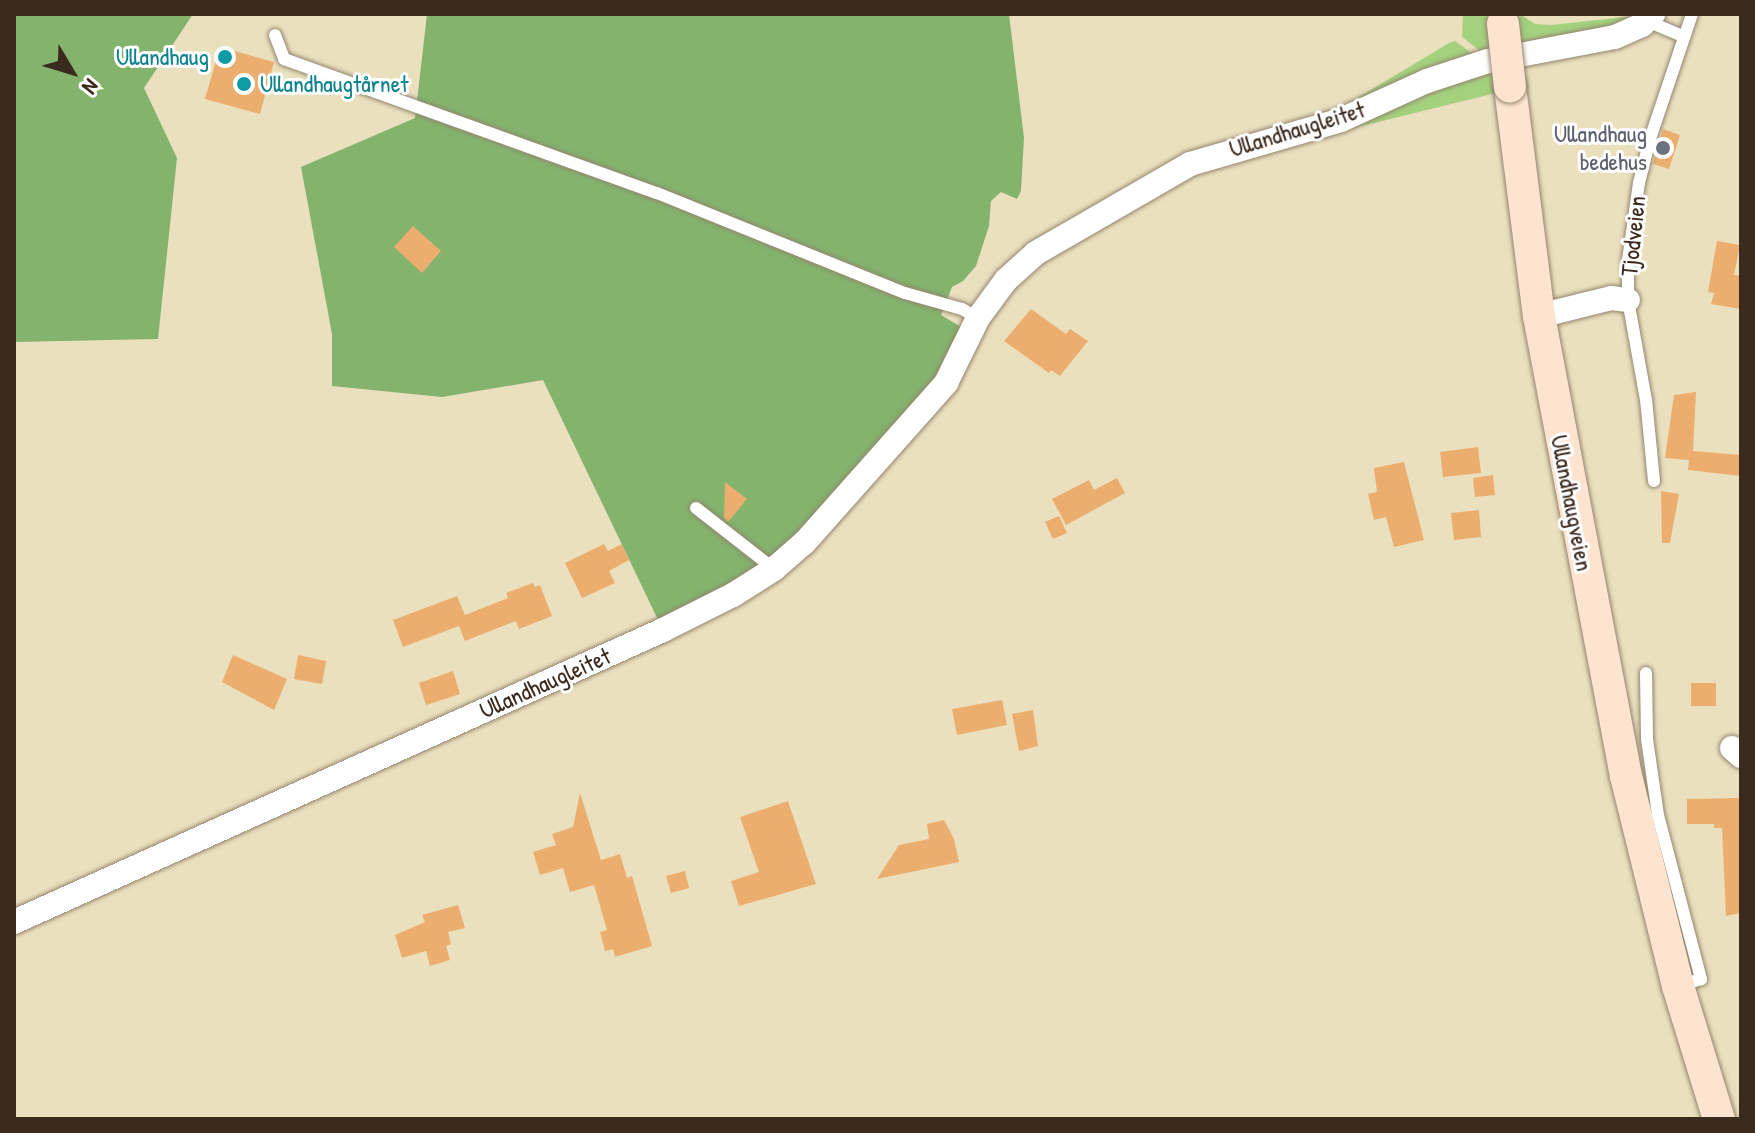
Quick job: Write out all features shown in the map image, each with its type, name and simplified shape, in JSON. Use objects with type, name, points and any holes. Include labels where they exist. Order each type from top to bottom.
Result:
[{"type":"main road","name":"Ullandhaugveien","points":[[1502,19],[1539,316],[1626,776],[1678,986],[1719,1119]]},
{"type":"main road","name":"Ullandhaugveien","points":[[1678,986],[1678,1014],[1703,1119]]},
{"type":"street","name":"Ullandhaugleitet","points":[[14,922],[663,630],[733,595],[774,569],[805,542],[946,383],[978,318],[1006,280],[1036,253],[1190,164],[1341,120],[1427,81],[1488,61],[1615,37],[1650,17]]},
{"type":"street","name":"Tjodveien","points":[[1539,316],[1611,298],[1628,300]]},
{"type":"lane","name":"Tjodveien","points":[[1654,481],[1646,400],[1628,300],[1628,260],[1639,183],[1692,14]]},
{"type":"lane","points":[[1650,17],[1683,36]]},
{"type":"lane","points":[[275,35],[284,59],[657,193],[905,293],[962,309],[978,318]]},
{"type":"lane","points":[[696,508],[774,569]]},
{"type":"lane","points":[[1646,673],[1647,739],[1658,815],[1701,979],[1678,986]]},
{"type":"green space","points":[[14,14],[193,14],[144,88],[177,158],[158,339],[14,342]]},
{"type":"green space","points":[[427,14],[1009,14],[1024,138],[1021,191],[1017,199],[1001,192],[991,201],[989,226],[976,266],[963,281],[952,287],[941,315],[961,327],[949,362],[785,548],[738,584],[661,626],[543,380],[442,397],[332,386],[332,334],[301,167],[415,118]]},
{"type":"green space","points":[[1463,14],[1487,14],[1491,52],[1484,54],[1462,37]]},
{"type":"green space","points":[[1523,16],[1535,24],[1551,25],[1634,16],[1622,26],[1518,45],[1514,18]]},
{"type":"green space","points":[[1455,41],[1476,56],[1344,106],[1449,43]]},
{"type":"green space","points":[[1493,67],[1496,93],[1350,129],[1368,117]]},
{"type":"building","points":[[220,47],[274,62],[260,114],[205,99]]},
{"type":"building","name":"Ullandhaug bedehus","points":[[1663,129],[1680,135],[1669,169],[1653,164]]},
{"type":"building","points":[[413,226],[441,251],[422,273],[394,247]]},
{"type":"building","points":[[1717,241],[1740,245],[1734,275],[1741,276],[1741,309],[1711,304],[1714,293],[1708,292]]},
{"type":"building","points":[[1031,309],[1066,334],[1070,329],[1088,341],[1060,376],[1051,370],[1049,373],[1004,341]]},
{"type":"building","points":[[1696,392],[1693,451],[1741,455],[1741,476],[1688,470],[1689,460],[1665,458],[1674,395]]},
{"type":"building","points":[[1478,447],[1481,473],[1443,477],[1440,452]]},
{"type":"building","points":[[1404,462],[1424,540],[1394,547],[1386,517],[1374,520],[1368,494],[1377,492],[1374,468]]},
{"type":"building","points":[[1493,475],[1495,495],[1475,497],[1473,478]]},
{"type":"building","points":[[1117,478],[1125,493],[1066,525],[1052,499],[1089,480],[1094,490]]},
{"type":"building","points":[[725,482],[747,499],[728,522],[724,518]]},
{"type":"building","points":[[1661,491],[1679,494],[1670,543],[1662,543]]},
{"type":"building","points":[[1479,510],[1481,537],[1454,540],[1451,513]]},
{"type":"building","points":[[1059,516],[1067,533],[1053,539],[1045,522]]},
{"type":"building","points":[[604,544],[608,551],[622,544],[629,560],[609,571],[615,583],[582,598],[565,563]]},
{"type":"building","points":[[533,583],[535,587],[540,585],[552,616],[519,629],[516,621],[465,641],[459,626],[403,647],[393,620],[457,596],[465,615],[508,598],[506,593]]},
{"type":"building","points":[[233,655],[287,679],[274,710],[222,682]]},
{"type":"building","points":[[298,655],[326,661],[322,684],[294,679]]},
{"type":"building","points":[[453,671],[460,694],[426,705],[419,683]]},
{"type":"building","points":[[1691,683],[1716,683],[1716,706],[1691,706]]},
{"type":"building","points":[[1002,700],[1007,725],[957,735],[952,709]]},
{"type":"building","points":[[1033,710],[1038,746],[1019,751],[1012,714]]},
{"type":"building","points":[[580,793],[601,860],[620,854],[627,878],[632,876],[652,946],[615,957],[613,949],[605,951],[600,932],[607,930],[594,885],[570,892],[563,868],[540,875],[533,852],[556,845],[552,834],[573,827]]},
{"type":"building","points":[[1741,798],[1741,913],[1726,916],[1722,828],[1714,828],[1714,824],[1687,824],[1687,799]]},
{"type":"building","points":[[788,801],[816,884],[739,906],[731,881],[759,872],[740,817]]},
{"type":"building","points":[[944,820],[954,839],[959,862],[877,879],[899,845],[929,839],[927,824]]},
{"type":"building","points":[[685,871],[689,888],[671,893],[666,876]]},
{"type":"building","points":[[458,905],[465,928],[448,932],[451,944],[446,946],[450,960],[430,966],[426,951],[402,958],[395,935],[425,922],[422,915]]},
{"type":"place","name":"Ullandhaug","points":[[225,57]]},
{"type":"place","name":"Ullandhaugtårnet","points":[[244,84]]},
{"type":"place","name":"Ullandhaug bedehus","points":[[1663,148]]}]
